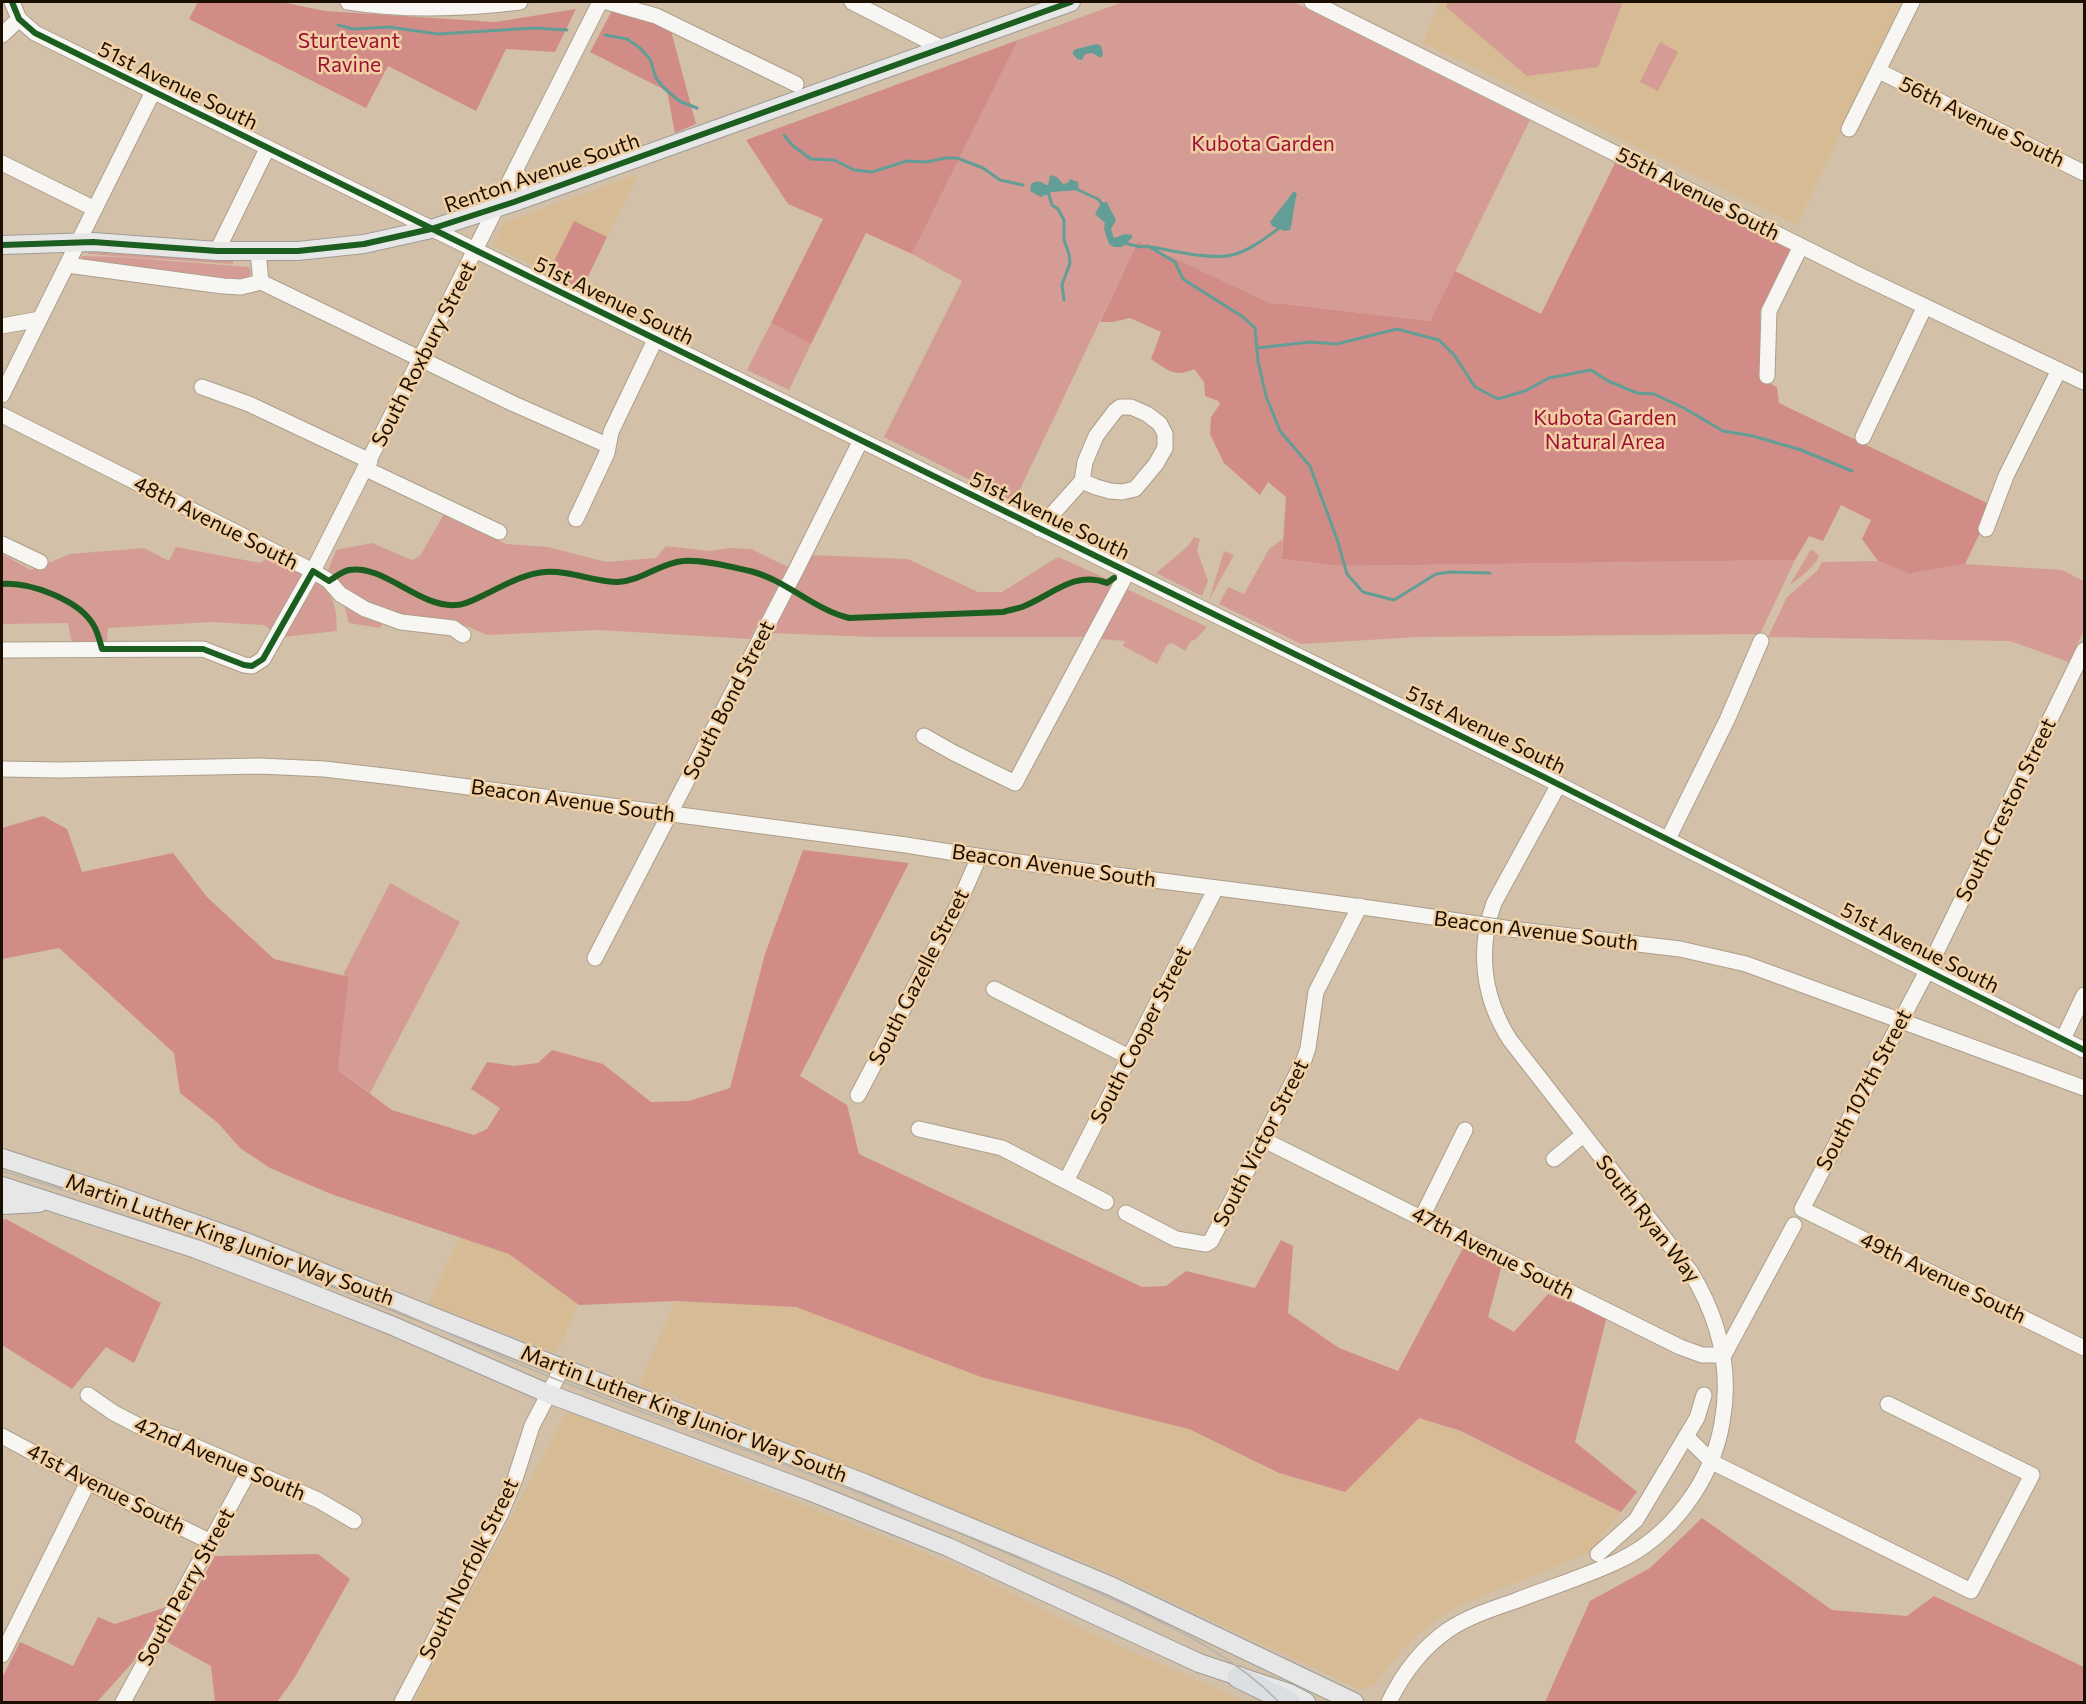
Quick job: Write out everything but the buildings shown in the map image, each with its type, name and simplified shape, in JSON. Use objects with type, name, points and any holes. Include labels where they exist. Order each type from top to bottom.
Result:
[{"type":"highway","points":[[1238,1677],[1289,1702]]},
{"type":"main road","name":"Renton Avenue South","points":[[2,245],[78,242],[258,252],[298,251],[364,244],[431,229],[536,194],[1071,2]]},
{"type":"main road","name":"Martin Luther King Junior Way South","points":[[2,1158],[205,1227],[864,1484],[1111,1586],[1353,1702]]},
{"type":"main road","name":"Martin Luther King Junior Way South","points":[[2,1186],[157,1236],[243,1267],[402,1330],[549,1394],[809,1491],[948,1547],[1198,1663],[1289,1693],[1306,1702]]},
{"type":"main road","points":[[2,1205],[51,1203]]},
{"type":"street","name":"51st Avenue South","points":[[12,2],[20,19],[35,33],[1559,784],[2085,1050]]},
{"type":"street","points":[[348,2],[414,8],[456,8],[520,2]]},
{"type":"street","name":"South Roxbury Street","points":[[2,650],[203,649],[252,666],[263,659],[313,571],[368,465],[600,2]]},
{"type":"street","points":[[607,2],[656,16],[796,84]]},
{"type":"street","points":[[852,2],[942,48]]},
{"type":"street","name":"55th Avenue South","points":[[1312,2],[1801,246],[2085,382]]},
{"type":"street","points":[[1849,129],[1912,2]]},
{"type":"street","points":[[2,35],[20,19]]},
{"type":"street","name":"56th Avenue South","points":[[1879,71],[2085,173]]},
{"type":"street","points":[[2,394],[153,92]]},
{"type":"street","points":[[217,250],[267,149]]},
{"type":"street","points":[[2,163],[95,209]]},
{"type":"street","points":[[516,170],[523,186],[536,194]]},
{"type":"street","points":[[1767,376],[1769,311],[1801,246]]},
{"type":"street","points":[[258,252],[261,282]]},
{"type":"street","points":[[67,265],[223,286],[241,287],[261,282],[514,404],[607,445]]},
{"type":"street","points":[[1863,437],[1925,306]]},
{"type":"street","points":[[2,326],[40,319]]},
{"type":"street","points":[[576,519],[607,453],[611,432],[655,340]]},
{"type":"street","points":[[1986,529],[2006,476],[2059,370]]},
{"type":"street","points":[[202,387],[249,404],[499,532]]},
{"type":"street","points":[[1039,528],[1082,481],[1085,462],[1096,436],[1109,417],[1120,407],[1139,410],[1160,424],[1165,434],[1165,448],[1156,464],[1135,489],[1122,492],[1110,491],[1096,488],[1082,481]]},
{"type":"street","name":"48th Avenue South","points":[[2,415],[313,571],[329,581],[340,594],[365,609],[401,622],[453,628],[463,635]]},
{"type":"street","name":"South Bond Street","points":[[595,958],[861,441]]},
{"type":"street","points":[[2,544],[40,562]]},
{"type":"street","points":[[924,736],[1015,783],[1127,573]]},
{"type":"street","points":[[1668,839],[1727,720],[1761,641]]},
{"type":"street","name":"South Creston Street","points":[[1927,971],[2085,650]]},
{"type":"street","name":"Beacon Avenue South","points":[[2,768],[60,770],[260,766],[393,777],[1680,950],[1746,964],[2085,1088]]},
{"type":"street","name":"South Ryan Way","points":[[1389,1702],[1409,1666],[1448,1630],[1476,1615],[1617,1562],[1650,1541],[1679,1513],[1712,1462],[1720,1437],[1725,1408],[1724,1354],[1705,1295],[1690,1271],[1505,1033],[1490,997],[1484,969],[1487,921],[1494,903],[1559,784]]},
{"type":"street","name":"South Gazelle Street","points":[[858,1095],[958,905],[979,857]]},
{"type":"street","name":"South Cooper Street","points":[[1066,1181],[1216,888]]},
{"type":"street","name":"South Victor Street","points":[[1126,1213],[1176,1239],[1206,1244],[1211,1241],[1304,1060],[1317,991],[1360,906]]},
{"type":"street","name":"South 107th Street","points":[[1802,1209],[1927,971]]},
{"type":"street","points":[[994,989],[1129,1057]]},
{"type":"street","points":[[2063,1039],[2085,995]]},
{"type":"street","points":[[919,1129],[1002,1148],[1106,1202]]},
{"type":"street","points":[[1422,1217],[1465,1130]]},
{"type":"street","points":[[1554,1159],[1583,1135]]},
{"type":"street","name":"47th Avenue South","points":[[1264,1140],[1680,1347],[1702,1355],[1724,1354]]},
{"type":"street","name":"49th Avenue South","points":[[1802,1209],[2085,1348]]},
{"type":"street","points":[[1724,1354],[1794,1225]]},
{"type":"street","name":"South Norfolk Street","points":[[402,1702],[501,1513],[532,1426],[562,1368]]},
{"type":"street","name":"42nd Avenue South","points":[[88,1395],[114,1413],[139,1426],[178,1439],[318,1500],[354,1521]]},
{"type":"street","points":[[1598,1554],[1636,1520],[1697,1419],[1704,1395]]},
{"type":"street","points":[[1686,1436],[1712,1462],[1971,1591],[2031,1475],[1888,1404]]},
{"type":"street","name":"41st Avenue South","points":[[2,1436],[88,1482],[211,1542]]},
{"type":"street","name":"South Perry Street","points":[[123,1702],[249,1471]]},
{"type":"street","points":[[2,1655],[88,1482]]},
{"type":"shaded area","points":[[1439,2],[1902,2],[1797,225],[1423,43]]},
{"type":"shaded area","points":[[638,174],[607,237],[574,221],[548,273],[493,245],[504,223]]},
{"type":"shaded area","points":[[460,1237],[509,1254],[578,1305],[556,1353],[428,1304]]},
{"type":"shaded area","points":[[675,1301],[796,1307],[981,1377],[1189,1429],[1279,1473],[1344,1492],[1419,1418],[1461,1431],[1621,1512],[1589,1553],[1458,1606],[1428,1626],[1401,1650],[1376,1683],[1366,1689],[1359,1689],[1106,1571],[767,1436],[768,1434],[677,1398],[678,1396],[663,1390],[661,1395],[639,1385]]},
{"type":"shaded area","points":[[567,1411],[962,1568],[1084,1630],[1246,1702],[413,1702]]},
{"type":"green space","name":"Sturtevant Ravine","points":[[198,2],[281,2],[325,11],[495,22],[576,9],[555,52],[506,49],[476,111],[388,66],[366,108],[189,19]]},
{"type":"green space","name":"Kubota Garden","points":[[1123,2],[1294,2],[1530,120],[1431,321],[1272,304],[1138,241],[1014,502],[884,437],[962,281],[912,254],[1018,40]]},
{"type":"green space","points":[[1448,2],[1623,2],[1598,67],[1527,76],[1446,7]]},
{"type":"green space","points":[[615,5],[671,31],[696,124],[675,133],[667,91],[590,52]]},
{"type":"green space","points":[[1018,40],[912,254],[866,233],[811,344],[771,323],[823,219],[788,204],[746,140]]},
{"type":"green space","points":[[1660,42],[1678,52],[1658,91],[1640,82]]},
{"type":"green space","name":"Kubota Garden Natural Area","points":[[1616,161],[1790,249],[1760,312],[1760,379],[1777,387],[1779,403],[1993,506],[1965,564],[1909,574],[1878,561],[1862,539],[1871,520],[1841,505],[1823,541],[1809,536],[1795,560],[1340,566],[1282,559],[1286,497],[1268,482],[1260,495],[1224,463],[1210,434],[1211,417],[1220,404],[1205,396],[1204,382],[1194,369],[1181,373],[1171,372],[1151,359],[1161,332],[1130,318],[1100,322],[1138,241],[1272,304],[1430,321],[1455,271],[1541,314]]},
{"type":"green space","points":[[574,221],[607,237],[582,289],[548,273]]},
{"type":"green space","points":[[88,252],[233,261],[233,264],[88,254]]},
{"type":"green space","points":[[82,256],[249,267],[251,272],[247,281],[243,283],[80,263]]},
{"type":"green space","points":[[771,323],[811,344],[789,390],[747,370]]},
{"type":"green space","points":[[444,514],[506,544],[548,547],[606,562],[656,558],[666,546],[709,551],[730,548],[751,549],[788,567],[750,639],[599,630],[487,635],[459,623],[411,618],[366,605],[326,575],[336,550],[372,543],[412,560],[420,556]]},
{"type":"green space","points":[[1194,537],[1200,539],[1197,550],[1208,581],[1202,596],[1156,573],[1188,546]]},
{"type":"green space","points":[[1283,539],[1282,559],[1340,566],[1795,560],[1760,634],[1418,637],[1301,644],[1219,604],[1228,587],[1244,594],[1269,549]]},
{"type":"green space","points":[[176,547],[260,563],[271,555],[300,570],[304,580],[274,632],[264,625],[212,622],[108,628],[107,641],[72,643],[68,623],[2,624],[2,554],[31,570],[70,554],[144,548],[169,561]]},
{"type":"green space","points":[[1813,550],[1819,556],[1816,561],[1789,586],[1810,551]]},
{"type":"green space","points":[[1224,551],[1234,555],[1209,600]]},
{"type":"green space","points":[[811,555],[908,559],[978,592],[1002,592],[1058,557],[1114,582],[1088,637],[874,637],[770,633]]},
{"type":"green space","points":[[1878,561],[1909,574],[1965,564],[2062,570],[2084,581],[2084,630],[2069,662],[2010,641],[1768,637],[1787,597],[1817,571],[1822,562]]},
{"type":"green space","points":[[317,582],[328,593],[334,604],[337,631],[284,637],[298,609]]},
{"type":"green space","points":[[1127,589],[1207,627],[1195,640],[1191,641],[1185,651],[1172,643],[1167,645],[1157,664],[1123,646],[1125,641],[1101,639]]},
{"type":"green space","points":[[344,604],[384,622],[380,628],[349,623]]},
{"type":"green space","points":[[43,816],[67,829],[82,872],[173,853],[207,897],[274,959],[349,977],[338,1070],[392,1110],[474,1135],[487,1129],[500,1108],[471,1089],[487,1062],[514,1066],[538,1063],[552,1050],[603,1064],[651,1102],[689,1101],[730,1088],[765,954],[803,850],[909,863],[800,1076],[847,1105],[859,1154],[1142,1287],[1166,1286],[1186,1271],[1255,1288],[1281,1240],[1293,1246],[1288,1313],[1339,1348],[1398,1371],[1464,1246],[1502,1265],[1488,1317],[1514,1332],[1548,1294],[1607,1316],[1575,1442],[1637,1492],[1621,1512],[1461,1431],[1419,1418],[1345,1492],[1279,1473],[1189,1429],[981,1377],[796,1307],[675,1301],[579,1305],[509,1254],[331,1194],[270,1168],[240,1148],[218,1123],[180,1093],[174,1053],[59,948],[2,959],[2,828]]},
{"type":"green space","points":[[390,883],[460,922],[370,1093],[338,1070],[349,977],[343,975]]},
{"type":"green space","points":[[6,1219],[161,1303],[134,1363],[106,1347],[72,1389],[2,1345],[2,1220]]},
{"type":"green space","points":[[1702,1518],[1832,1610],[1907,1616],[1934,1596],[2084,1667],[2084,1702],[1545,1702],[1590,1601],[1650,1568]]},
{"type":"green space","points":[[318,1554],[350,1579],[295,1677],[277,1702],[215,1702],[211,1666],[167,1642],[215,1556]]},
{"type":"green space","points":[[169,1606],[133,1662],[97,1702],[2,1702],[2,1678],[20,1642],[73,1666],[98,1617],[115,1624]]},
{"type":"water","points":[[1097,44],[1101,46],[1103,54],[1101,58],[1092,53],[1085,54],[1082,60],[1077,59],[1073,54],[1076,49]]},
{"type":"water","points":[[1050,175],[1057,177],[1063,184],[1068,183],[1070,179],[1078,182],[1079,190],[1052,192],[1041,197],[1030,191],[1031,184],[1035,182],[1048,185]]},
{"type":"water","points":[[1294,191],[1297,194],[1290,230],[1285,231],[1272,226],[1270,222]]},
{"type":"water","points":[[1107,202],[1116,220],[1111,229],[1114,238],[1125,234],[1132,235],[1132,238],[1122,247],[1109,244],[1104,229],[1105,223],[1095,214],[1101,203]]},
{"type":"waterway","points":[[338,25],[353,29],[389,27],[438,34],[534,28],[567,30]]},
{"type":"waterway","points":[[605,35],[627,39],[640,48],[650,59],[656,78],[664,88],[679,101],[697,108]]},
{"type":"waterway","points":[[784,135],[793,146],[811,159],[834,160],[854,170],[872,172],[907,161],[927,162],[957,158],[983,168],[1000,180],[1023,185]]},
{"type":"waterway","points":[[1076,189],[1098,199],[1103,205]]},
{"type":"waterway","points":[[1048,192],[1052,205],[1058,209],[1064,220],[1064,240],[1070,263],[1062,285],[1064,300]]},
{"type":"waterway","points":[[1152,247],[1192,254],[1232,255],[1244,251],[1278,229]]},
{"type":"waterway","points":[[1124,243],[1141,247],[1148,246],[1175,262],[1183,279],[1243,317],[1255,328],[1258,361],[1266,396],[1280,431],[1310,466],[1338,542],[1347,574],[1363,592],[1394,600],[1436,574],[1490,573]]},
{"type":"waterway","points":[[1257,348],[1310,342],[1337,344],[1397,329],[1439,340],[1455,356],[1475,387],[1498,399],[1525,391],[1549,378],[1591,370],[1608,381],[1637,393],[1654,394],[1684,408],[1723,431],[1753,436],[1801,450],[1852,471]]},
{"type":"tram line","points":[[2,1171],[141,1215],[279,1265],[394,1310],[563,1382],[849,1489],[1019,1557],[1148,1616],[1208,1647],[1245,1672],[1279,1702]]},
{"type":"cycle path","points":[[12,2],[19,19],[35,33],[1542,776],[2084,1050]]},
{"type":"cycle path","points":[[2,245],[93,242],[217,251],[298,251],[364,244],[431,229],[514,202],[1071,2]]},
{"type":"cycle path","points":[[2,584],[26,586],[53,594],[78,608],[94,626],[102,649],[203,649],[252,666],[263,659],[313,571],[329,581],[349,570],[375,573],[429,600],[456,605],[469,602],[513,581],[537,573],[554,572],[618,582],[635,579],[675,562],[699,561],[763,575],[823,608],[849,618],[1003,612],[1022,607],[1073,582],[1095,580],[1107,583],[1114,578]]}]
